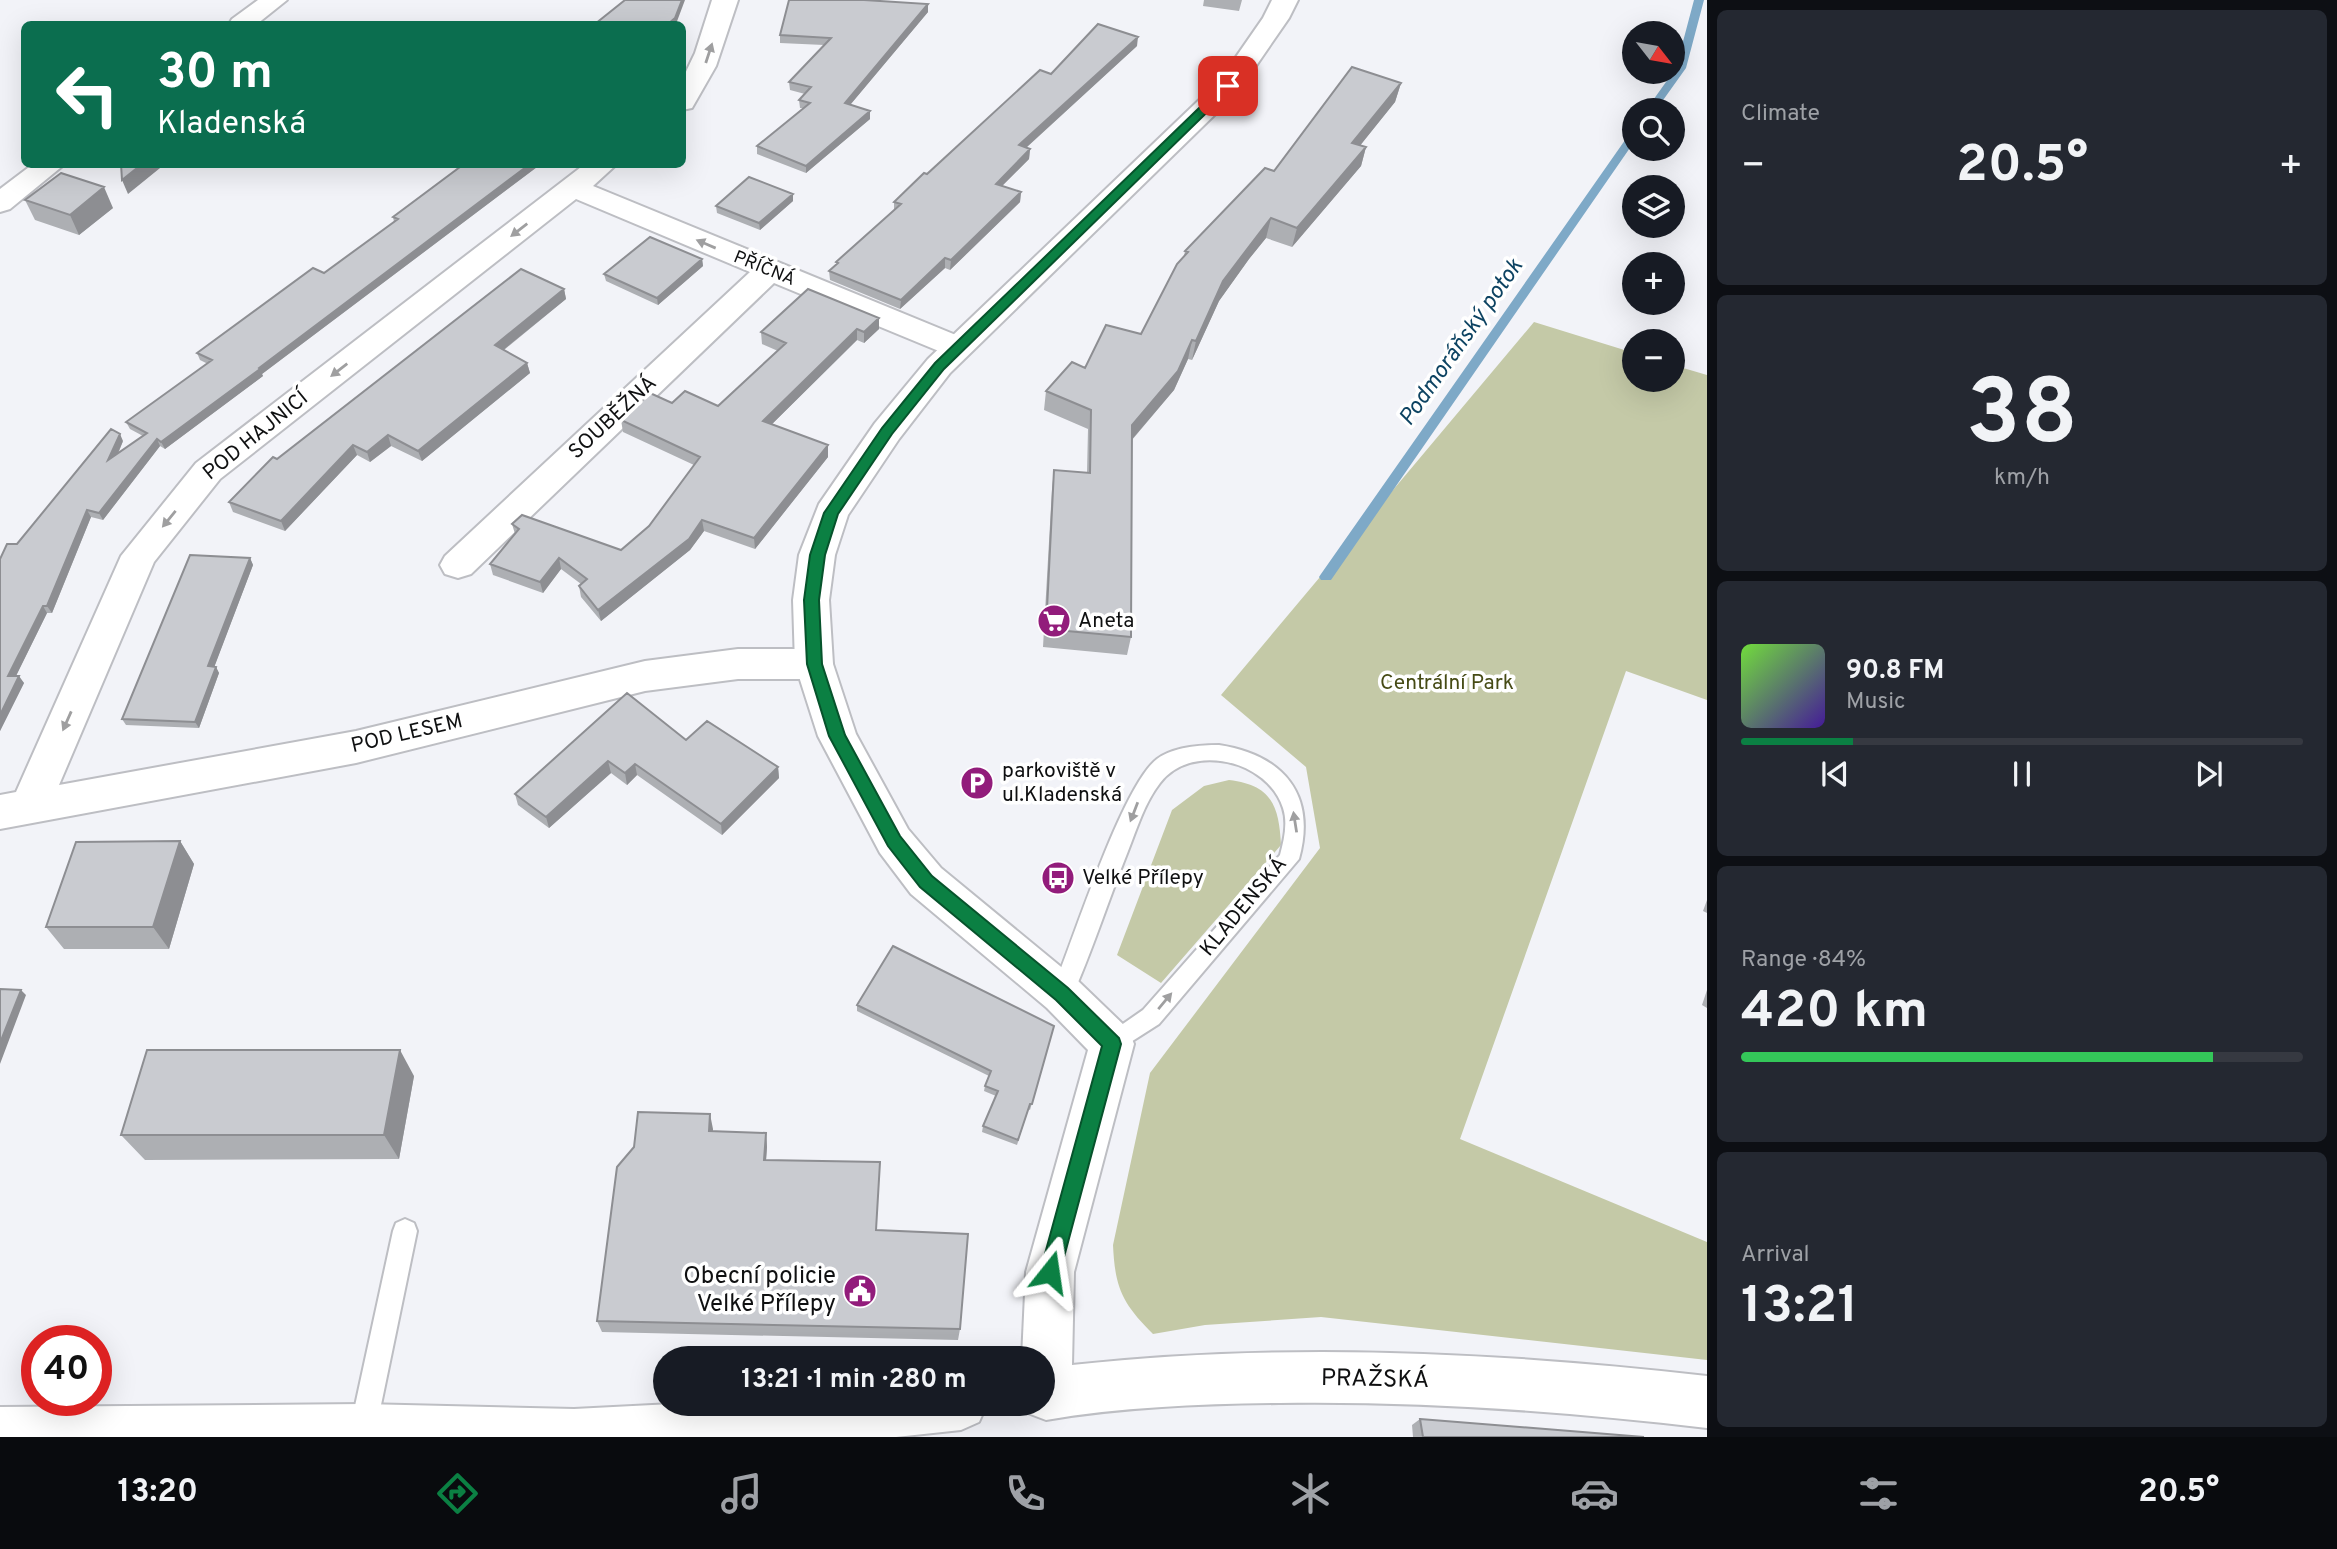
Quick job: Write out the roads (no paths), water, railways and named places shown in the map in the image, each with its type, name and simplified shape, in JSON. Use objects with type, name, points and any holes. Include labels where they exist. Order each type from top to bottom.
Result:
[{"type":"street","points":[[245,21],[274,0]]},
{"type":"street","points":[[686,97],[705,65],[725,0]]},
{"type":"street","points":[[1047,1346],[1050,1272],[1112,1044],[1062,994],[926,881],[894,841],[837,736],[814,664],[811,600],[817,555],[831,513],[887,431],[957,347],[1228,86],[1276,18],[1285,0]]},
{"type":"street","points":[[0,203],[46,168]]},
{"type":"street","name":"POD HAJNICÍ","points":[[15,809],[139,556],[208,471],[598,168]]},
{"type":"street","name":"PŘÍČNÁ","points":[[573,188],[957,347]]},
{"type":"street","name":"SOUBĚŽNÁ","points":[[458,565],[769,271]]},
{"type":"street","name":"POD LESEM","points":[[15,809],[356,747],[645,676],[738,664],[814,664]]},
{"type":"street","name":"PRAŽSKÁ","points":[[1055,1393],[1190,1380],[1401,1378],[1641,1393],[1707,1402]]},
{"type":"street","points":[[0,1433],[363,1430],[574,1435],[800,1430],[887,1416]]},
{"type":"lane","name":"KLADENSKÁ","points":[[1062,994],[1138,799],[1163,765],[1212,750],[1261,763],[1289,794],[1298,830],[1289,859],[1151,1017],[1112,1044]]},
{"type":"lane","points":[[363,1430],[405,1231]]},
{"type":"waterway","name":"Podmoráňský potok","points":[[1660,98],[1681,68],[1699,0]]},
{"type":"waterway","name":"Podmoráňský potok","points":[[1326,577],[1622,152]]},
{"type":"place","name":"Aneta","points":[[1054,621]]},
{"type":"place","name":"parkoviště v ul.Kladenská","points":[[977,783]]},
{"type":"place","name":"Velké Přílepy","points":[[1058,878]]},
{"type":"place","name":"Obecní policie Velké Přílepy","points":[[860,1291]]},
{"type":"park label","name":"Centrální Park","points":[[1447,683]]}]
